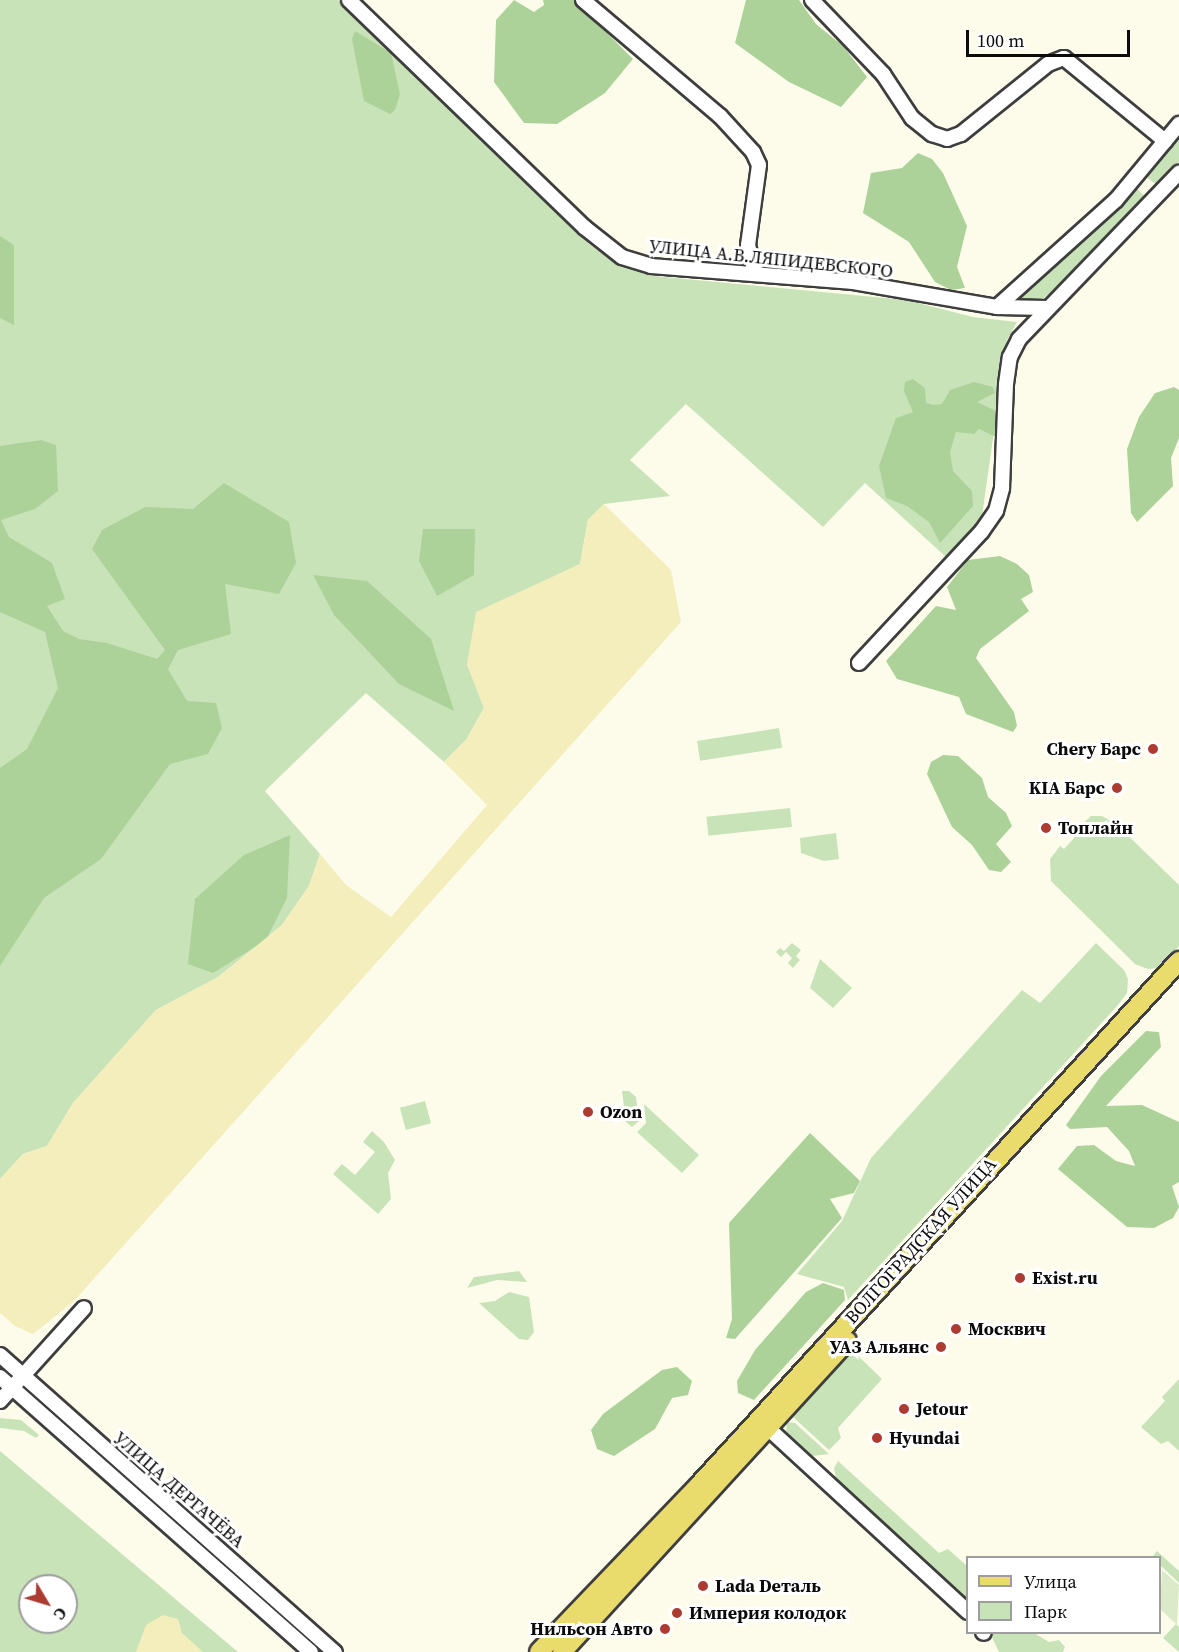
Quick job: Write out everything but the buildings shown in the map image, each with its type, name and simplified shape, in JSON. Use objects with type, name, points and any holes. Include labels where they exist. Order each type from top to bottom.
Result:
[{"type":"main road","name":"ВОЛГОГРАДСКАЯ УЛИЦА","points":[[562,1652],[769,1429],[885,1290],[1179,961]]},
{"type":"main road","name":"ВОЛГОГРАДСКАЯ УЛИЦА","points":[[539,1652],[656,1532],[1179,977]]},
{"type":"street","name":"УЛИЦА А.В.ЛЯПИДЕВСКОГО","points":[[349,0],[609,248],[651,266],[853,282],[997,307],[1047,308]]},
{"type":"street","points":[[583,0],[720,116],[753,152],[759,165],[748,244],[755,273]]},
{"type":"street","points":[[812,0],[883,74],[921,127],[946,138],[981,122],[1047,64],[1064,58],[1166,141]]},
{"type":"street","points":[[997,307],[1116,200],[1179,124]]},
{"type":"street","points":[[859,663],[982,531],[996,511],[1002,488],[1010,357],[1019,339],[1179,173]]},
{"type":"street","points":[[0,1401],[84,1308]]},
{"type":"street","name":"УЛИЦА ДЕРГАЧЁВА","points":[[0,1355],[335,1652]]},
{"type":"street","name":"УЛИЦА ДЕРГАЧЁВА","points":[[0,1377],[311,1652]]},
{"type":"street","points":[[769,1429],[966,1610]]},
{"type":"green space","points":[[0,0],[338,0],[590,245],[621,267],[654,276],[906,300],[973,317],[1017,322],[1007,340],[982,516],[947,558],[865,483],[823,527],[686,404],[630,460],[670,496],[604,504],[588,520],[580,564],[548,580],[467,664],[484,708],[466,740],[444,762],[366,693],[265,791],[320,854],[309,886],[282,925],[218,977],[156,1010],[73,1103],[47,1146],[23,1154],[0,1179]]},
{"type":"green space","points":[[514,0],[534,12],[544,5],[543,0],[574,0],[633,59],[605,93],[557,124],[524,123],[494,82],[496,20]]},
{"type":"green space","points":[[746,0],[799,0],[816,24],[843,46],[867,77],[841,107],[789,82],[735,43]]},
{"type":"green space","points":[[355,31],[391,53],[400,94],[395,110],[390,114],[364,101],[352,39]]},
{"type":"green space","points":[[1179,132],[1179,162],[1158,186],[1145,176]]},
{"type":"green space","points":[[918,153],[932,159],[943,173],[967,226],[957,267],[965,288],[951,290],[935,282],[909,242],[863,213],[871,173],[902,168]]},
{"type":"green space","points":[[1135,186],[1145,197],[1065,280],[1040,301],[1012,301]]},
{"type":"green space","points":[[0,236],[14,245],[14,325],[0,318]]},
{"type":"green space","points":[[913,379],[925,388],[926,403],[933,405],[942,404],[950,390],[974,382],[993,387],[995,393],[977,402],[996,411],[996,437],[979,429],[974,434],[956,432],[950,452],[953,471],[972,491],[973,506],[940,543],[929,522],[907,506],[886,498],[879,466],[896,418],[913,412],[904,391],[905,382]]},
{"type":"green space","points":[[1174,387],[1179,390],[1179,438],[1171,458],[1173,486],[1137,522],[1131,513],[1127,449],[1139,417],[1155,393]]},
{"type":"green space","points":[[41,440],[56,445],[58,491],[35,509],[1,520],[9,537],[52,563],[65,599],[47,606],[63,631],[79,639],[107,643],[157,659],[165,650],[92,549],[102,530],[145,507],[193,509],[224,483],[289,522],[296,563],[279,594],[225,584],[231,634],[178,650],[168,669],[187,701],[216,703],[222,728],[208,754],[170,764],[101,859],[44,898],[0,966],[0,768],[27,749],[58,688],[45,632],[0,612],[0,446]]},
{"type":"green space","points":[[423,529],[475,529],[474,575],[437,596],[419,561]]},
{"type":"green space","points":[[1000,556],[1017,564],[1029,575],[1033,592],[1021,599],[1029,611],[980,649],[976,658],[1014,712],[1017,726],[1013,732],[966,714],[959,697],[897,679],[886,661],[936,606],[956,610],[947,587],[968,560]]},
{"type":"green space","points":[[313,575],[367,581],[431,639],[454,711],[399,684],[334,615]]},
{"type":"green space","points":[[779,728],[782,748],[700,761],[697,741]]},
{"type":"green space","points":[[943,755],[958,756],[982,778],[988,797],[1006,813],[1012,826],[996,844],[1011,862],[1001,872],[989,870],[972,845],[952,827],[927,774],[931,762]]},
{"type":"green space","points":[[790,808],[792,827],[708,836],[706,817]]},
{"type":"green space","points":[[1091,816],[1102,816],[1116,824],[1179,885],[1179,946],[1159,968],[1148,969],[1135,964],[1051,881],[1050,859],[1060,846],[1064,849],[1075,837],[1072,833]]},
{"type":"green space","points":[[836,833],[839,859],[824,861],[801,853],[800,838]]},
{"type":"green space","points":[[290,835],[287,898],[266,940],[213,973],[188,964],[195,899],[244,855]]},
{"type":"green space","points":[[792,943],[801,950],[796,956],[800,960],[793,968],[788,963],[792,958],[786,952],[781,957],[776,952],[780,948],[784,951]]},
{"type":"green space","points":[[1096,943],[1124,970],[1128,979],[1127,993],[1118,1005],[848,1300],[844,1287],[797,1274],[842,1221],[871,1158],[1022,990],[1040,1003]]},
{"type":"green space","points":[[820,959],[852,988],[833,1008],[810,988]]},
{"type":"green space","points":[[1146,1031],[1159,1032],[1161,1047],[1106,1106],[1142,1105],[1179,1122],[1179,1182],[1172,1186],[1179,1207],[1173,1218],[1154,1228],[1127,1227],[1058,1169],[1077,1146],[1094,1145],[1116,1161],[1135,1166],[1129,1151],[1107,1127],[1070,1129],[1066,1125],[1101,1076]]},
{"type":"green space","points":[[622,1091],[629,1091],[636,1097],[639,1121],[632,1127],[626,1122]]},
{"type":"green space","points":[[425,1101],[431,1123],[406,1130],[400,1108]]},
{"type":"green space","points":[[644,1104],[699,1155],[682,1173],[637,1132],[646,1123]]},
{"type":"green space","points":[[372,1131],[384,1142],[395,1160],[388,1173],[391,1199],[378,1214],[333,1174],[342,1164],[355,1175],[375,1152],[363,1142]]},
{"type":"green space","points":[[810,1133],[860,1181],[854,1193],[830,1199],[842,1218],[735,1339],[726,1338],[732,1319],[729,1223]]},
{"type":"green space","points":[[519,1271],[527,1282],[497,1280],[467,1288],[474,1277]]},
{"type":"green space","points":[[823,1283],[844,1290],[845,1300],[754,1400],[738,1393],[737,1381],[755,1350],[806,1292]]},
{"type":"green space","points":[[509,1292],[529,1297],[534,1332],[528,1340],[519,1339],[479,1303],[495,1301]]},
{"type":"green space","points":[[853,1351],[882,1379],[838,1428],[841,1438],[829,1450],[793,1417]]},
{"type":"green space","points":[[677,1367],[692,1381],[688,1395],[672,1398],[655,1429],[614,1456],[597,1449],[591,1430],[603,1414],[662,1370]]},
{"type":"green space","points":[[1179,1379],[1179,1451],[1168,1441],[1161,1444],[1141,1427],[1165,1401],[1162,1397]]},
{"type":"green space","points":[[0,1418],[21,1420],[39,1435],[36,1438],[24,1431],[0,1428]]},
{"type":"green space","points":[[787,1422],[795,1423],[829,1454],[812,1456],[786,1431]]},
{"type":"green space","points":[[0,1451],[238,1652],[0,1652]]},
{"type":"green space","points":[[838,1461],[939,1553],[948,1549],[966,1565],[966,1600],[836,1478],[834,1468]]},
{"type":"green space","points":[[1157,1551],[1179,1571],[1179,1583],[1161,1566],[1161,1556],[1153,1556]]},
{"type":"green space","points":[[1162,1570],[1179,1585],[1177,1625],[1161,1610]]},
{"type":"green space","points":[[1176,1624],[1179,1627],[1179,1652],[1163,1638]]},
{"type":"green space","points":[[990,1634],[1036,1634],[1049,1642],[1059,1640],[1065,1647],[1063,1652],[999,1652]]},
{"type":"sand","points":[[604,504],[671,570],[681,622],[74,1301],[33,1334],[15,1326],[0,1313],[0,1179],[23,1154],[47,1146],[73,1103],[156,1010],[218,977],[282,925],[309,886],[320,854],[346,885],[391,917],[487,805],[444,762],[466,740],[484,708],[467,664],[476,612],[580,564],[588,520]]},
{"type":"sand","points":[[163,1615],[178,1619],[182,1633],[203,1652],[136,1652],[146,1625]]},
{"type":"place","name":"Chery Барс","points":[[1153,749]]},
{"type":"place","name":"KIA Барс","points":[[1117,788]]},
{"type":"place","name":"Топлайн","points":[[1046,828]]},
{"type":"place","name":"Ozon","points":[[588,1112]]},
{"type":"place","name":"Exist.ru","points":[[1020,1278]]},
{"type":"place","name":"Москвич","points":[[956,1329]]},
{"type":"place","name":"УАЗ Альянс","points":[[941,1347]]},
{"type":"place","name":"Jetour","points":[[904,1409]]},
{"type":"place","name":"Hyundai","points":[[877,1438]]},
{"type":"place","name":"Lada Dеталь","points":[[703,1586]]},
{"type":"place","name":"Империя колодок","points":[[677,1613]]},
{"type":"place","name":"Нильсон Авто","points":[[665,1629]]}]
